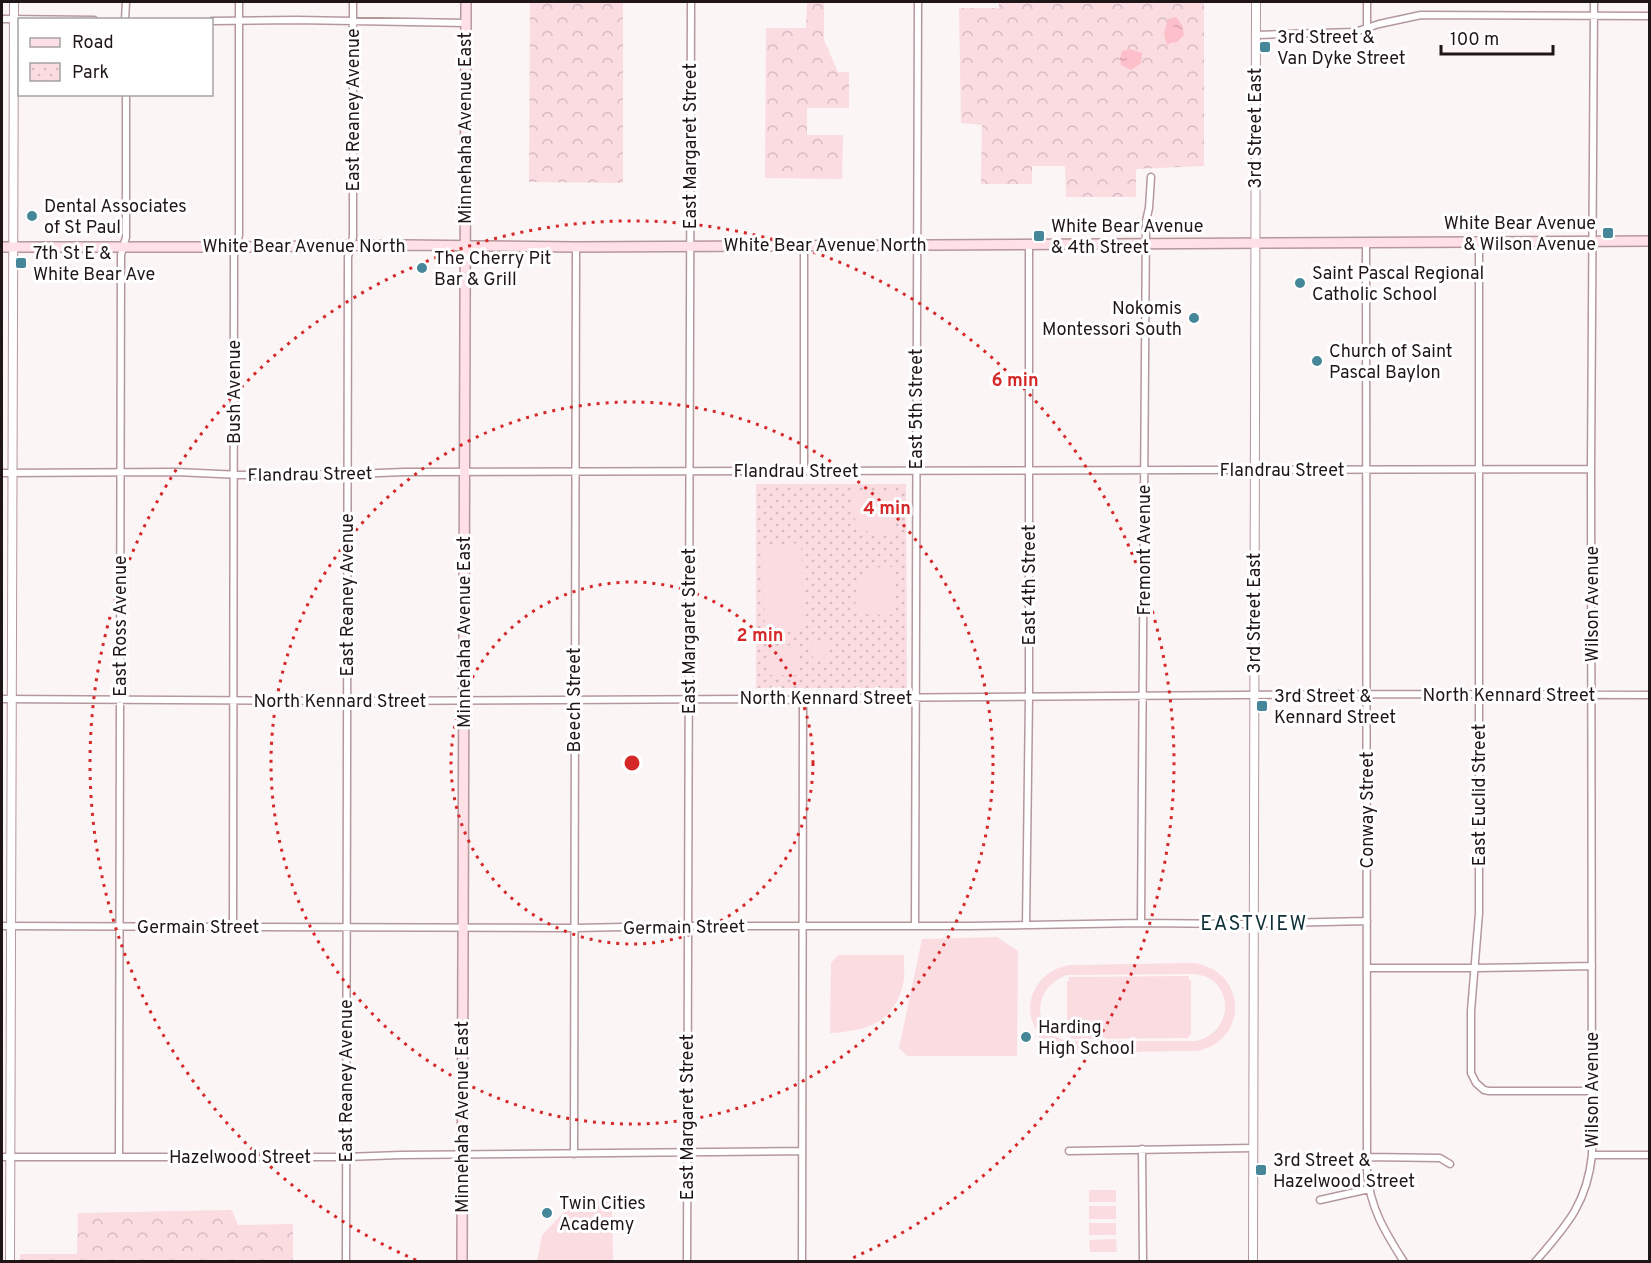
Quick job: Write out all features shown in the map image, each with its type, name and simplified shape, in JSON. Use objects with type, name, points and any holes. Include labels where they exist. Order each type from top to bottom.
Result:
[{"type":"main road","name":"Minnehaha Avenue East","points":[[462,1262],[466,2]]},
{"type":"main road","name":"White Bear Avenue North","points":[[2,247],[406,245],[576,247],[1650,241]]},
{"type":"street","points":[[10,1262],[6,1157],[11,926],[14,2]]},
{"type":"street","points":[[125,18],[126,2]]},
{"type":"street","name":"Bush Avenue","points":[[233,927],[234,256],[239,235],[239,2]]},
{"type":"street","name":"East Reaney Avenue","points":[[346,1262],[348,268],[353,237],[353,2]]},
{"type":"street","name":"East Margaret Street","points":[[687,1262],[691,2]]},
{"type":"street","name":"East 5th Street","points":[[915,925],[918,2]]},
{"type":"street","name":"3rd Street East","points":[[1253,1262],[1256,2]]},
{"type":"street","points":[[1367,2],[1367,28]]},
{"type":"street","name":"Wilson Avenue","points":[[1535,1262],[1560,1233],[1577,1208],[1589,1175],[1592,1155],[1591,469],[1594,2]]},
{"type":"street","points":[[1256,35],[1355,32],[1421,15],[1650,16]]},
{"type":"street","points":[[2,19],[18,19]]},
{"type":"street","points":[[213,21],[466,23]]},
{"type":"street","name":"East Ross Avenue","points":[[119,1157],[121,255],[126,237],[126,96]]},
{"type":"street","name":"Fremont Avenue","points":[[1141,923],[1146,221],[1151,177]]},
{"type":"street","name":"Conway Street","points":[[1366,242],[1366,921],[1369,1189],[1378,1218],[1404,1262]]},
{"type":"street","name":"East Euclid Street","points":[[1479,242],[1479,913],[1471,1011],[1471,1068],[1473,1078],[1484,1090],[1592,1092]]},
{"type":"street","points":[[804,245],[804,471]]},
{"type":"street","name":"East 4th Street","points":[[1026,926],[1029,697],[1029,245]]},
{"type":"street","name":"Beech Street","points":[[574,1154],[576,247]]},
{"type":"street","name":"Flandrau Street","points":[[2,473],[347,474],[575,471],[1591,469]]},
{"type":"street","name":"North Kennard Street","points":[[2,699],[464,701],[1367,694],[1650,695]]},
{"type":"street","points":[[802,1262],[803,700]]},
{"type":"street","name":"Germain Street","points":[[2,926],[574,928],[1026,926],[1366,921]]},
{"type":"street","points":[[1367,968],[1592,966]]},
{"type":"street","points":[[1143,1149],[1143,1262]]},
{"type":"street","points":[[1069,1151],[1253,1149]]},
{"type":"street","name":"Hazelwood Street","points":[[6,1157],[345,1157],[802,1151]]},
{"type":"street","points":[[1592,1155],[1650,1155]]},
{"type":"street","points":[[1368,1157],[1440,1158],[1450,1164]]},
{"type":"street","points":[[1320,1200],[1369,1189]]},
{"type":"green space","points":[[530,2],[623,2],[623,183],[529,182]]},
{"type":"green space","points":[[807,2],[824,2],[824,40],[838,72],[849,72],[849,108],[807,108],[807,135],[843,135],[842,179],[765,178],[766,28],[806,28]]},
{"type":"green space","points":[[999,2],[1204,2],[1204,166],[1136,169],[1136,197],[1066,197],[1065,166],[1032,166],[1032,184],[981,184],[982,125],[961,123],[959,8],[999,8]]},
{"type":"green space","points":[[756,484],[906,484],[907,688],[756,688]]},
{"type":"green space","points":[[854,494],[892,494],[896,500],[896,536],[877,536],[860,528],[854,517]]},
{"type":"green space","points":[[801,543],[804,629],[765,630],[763,546]]},
{"type":"green space","points":[[880,567],[895,567],[896,608],[891,615],[855,614],[856,586],[863,573]]},
{"type":"green space","points":[[812,641],[829,641],[829,658],[813,658]]},
{"type":"green space","points":[[797,645],[797,658],[770,658],[770,646]]},
{"type":"green space","points":[[770,662],[797,662],[797,675],[770,675]]},
{"type":"green space","points":[[997,937],[1018,951],[1017,1056],[907,1056],[899,1048],[922,939]]},
{"type":"green space","points":[[838,955],[904,955],[904,977],[899,998],[885,1017],[866,1027],[830,1033],[831,963]]},
{"type":"green space","points":[[1194,963],[1212,969],[1225,979],[1232,992],[1235,1007],[1233,1021],[1226,1035],[1213,1045],[1196,1051],[1038,1053],[1039,1036],[1030,1007],[1035,989],[1046,975],[1072,965]],"holes":[[[1195,974],[1208,978],[1218,985],[1223,995],[1225,1006],[1223,1017],[1218,1027],[1209,1036],[1196,1041],[1068,1041],[1047,1029],[1042,1020],[1040,1010],[1042,999],[1055,981],[1067,975]]]},
{"type":"green space","points":[[1189,976],[1191,980],[1191,1035],[1189,1038],[1069,1039],[1067,1036],[1067,981],[1069,977]]},
{"type":"green space","points":[[1089,1190],[1116,1190],[1116,1202],[1089,1202]]},
{"type":"green space","points":[[612,1199],[613,1261],[537,1261],[542,1235],[566,1210],[586,1200]]},
{"type":"green space","points":[[1089,1206],[1116,1206],[1116,1219],[1089,1219]]},
{"type":"green space","points":[[232,1210],[238,1225],[293,1224],[293,1261],[20,1261],[20,1254],[77,1254],[78,1213]]},
{"type":"green space","points":[[1089,1223],[1116,1223],[1116,1235],[1089,1235]]},
{"type":"green space","points":[[1116,1239],[1117,1252],[1090,1252],[1089,1240]]},
{"type":"water","points":[[1176,17],[1182,25],[1184,35],[1177,42],[1167,46],[1164,33],[1168,19]]},
{"type":"water","points":[[1130,49],[1142,53],[1141,63],[1131,70],[1121,65],[1120,58],[1122,51]]},
{"type":"place","name":"3rd Street & Van Dyke Street","points":[[1265,47]]},
{"type":"place","name":"Dental Associates of St Paul","points":[[32,216]]},
{"type":"place","name":"White Bear Avenue & Wilson Avenue","points":[[1608,233]]},
{"type":"place","name":"White Bear Avenue & 4th Street","points":[[1039,236]]},
{"type":"place","name":"7th St E & White Bear Ave","points":[[21,263]]},
{"type":"place","name":"The Cherry Pit Bar & Grill","points":[[422,268]]},
{"type":"place","name":"Saint Pascal Regional Catholic School","points":[[1300,283]]},
{"type":"place","name":"Nokomis Montessori South","points":[[1194,318]]},
{"type":"place","name":"Church of Saint Pascal Baylon","points":[[1317,361]]},
{"type":"place","name":"3rd Street & Kennard Street","points":[[1262,706]]},
{"type":"place","name":"Harding High School","points":[[1026,1037]]},
{"type":"place","name":"3rd Street & Hazelwood Street","points":[[1261,1170]]},
{"type":"place","name":"Twin Cities Academy","points":[[547,1213]]},
{"type":"district","name":"EASTVIEW","points":[[1254,923]]}]
